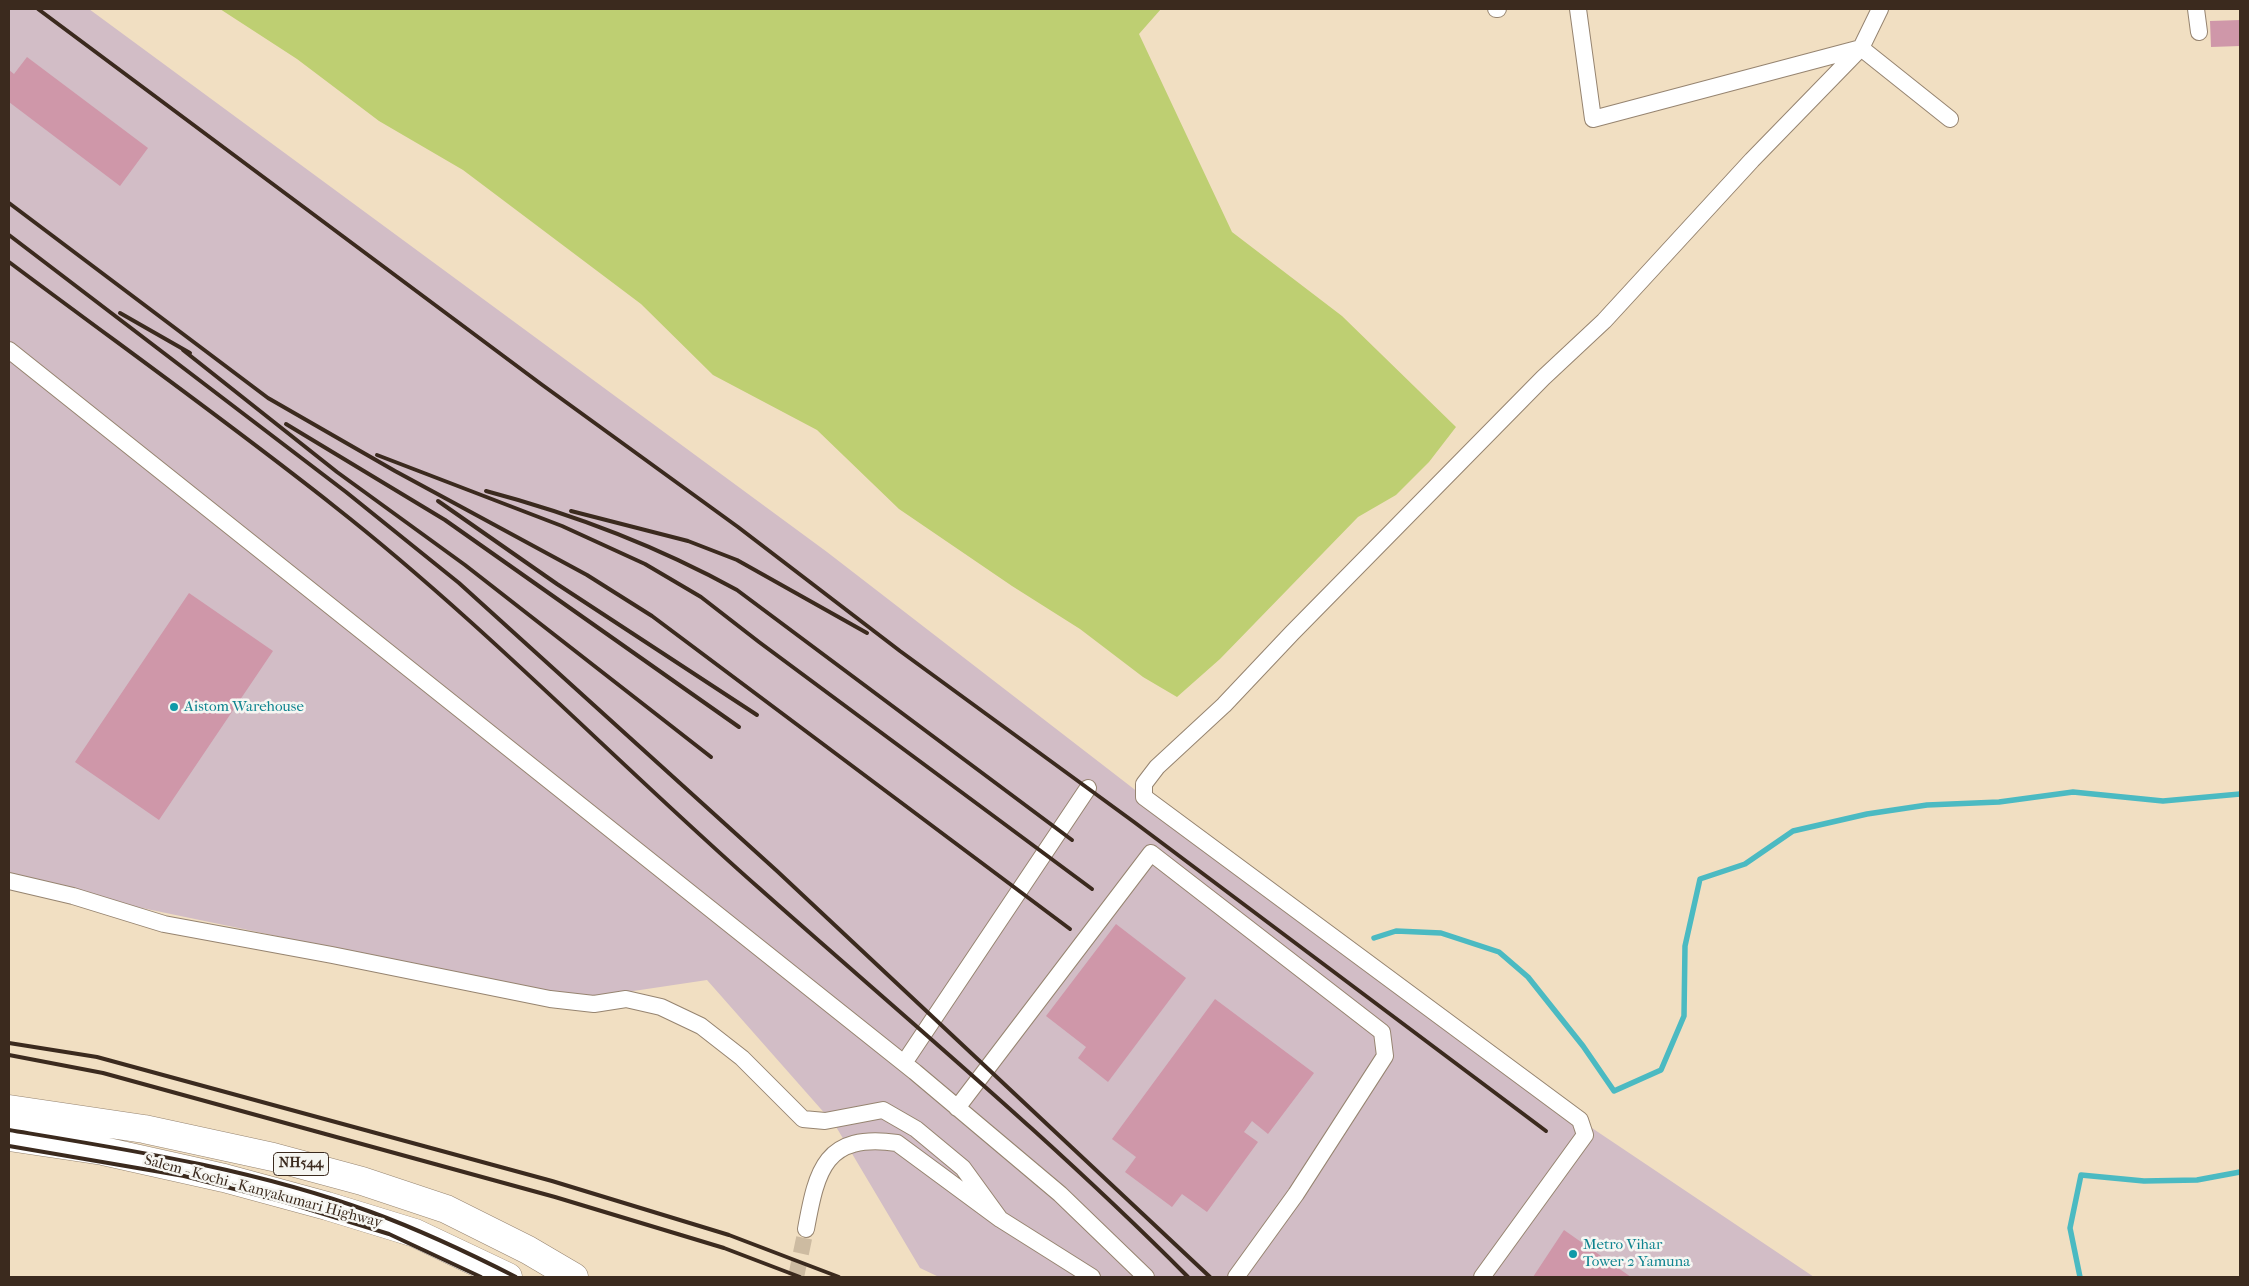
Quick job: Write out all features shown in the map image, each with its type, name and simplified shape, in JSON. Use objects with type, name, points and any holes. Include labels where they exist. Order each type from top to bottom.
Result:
[{"type":"highway","name":"Salem - Kochi - Kanyakumari Highway","points":[[9,1109],[144,1129],[273,1157],[362,1181],[446,1209],[528,1250],[574,1277]]},
{"type":"highway","name":"Salem - Kochi - Kanyakumari Highway","points":[[9,1136],[103,1151],[224,1178],[327,1206],[415,1233],[508,1277]]},
{"type":"street","points":[[1578,9],[1593,118],[1861,48]]},
{"type":"street","points":[[1482,1277],[1585,1134],[1580,1120],[1144,797],[1144,784],[1157,767],[1224,704],[1543,378],[1604,320],[1752,160],[1861,48],[1880,9]]},
{"type":"street","points":[[2196,9],[2198,32]]},
{"type":"street","points":[[1861,48],[1950,119]]},
{"type":"street","points":[[9,350],[904,1063],[1060,1194],[1146,1277]]},
{"type":"street","points":[[904,1063],[1088,788]]},
{"type":"street","points":[[958,1108],[1152,854],[1382,1032],[1385,1056],[1296,1194],[1236,1277]]},
{"type":"street","points":[[9,882],[73,896],[164,924],[332,955],[550,1000],[594,1004],[626,999],[661,1006],[701,1026],[728,1048],[803,1119],[825,1121],[883,1110],[916,1129],[963,1168],[1000,1219]]},
{"type":"street","points":[[806,1228],[814,1184],[823,1166],[838,1152],[857,1142],[877,1140],[897,1143],[1000,1219],[1092,1277]]},
{"type":"shaded area","points":[[9,9],[89,9],[827,552],[1358,962],[1580,1120],[1814,1277],[939,1277],[920,1268],[835,1125],[707,980],[580,999],[89,897],[9,872]]},
{"type":"green space","points":[[220,9],[1161,9],[1139,34],[1232,232],[1342,316],[1456,427],[1429,462],[1396,495],[1358,517],[1220,659],[1177,697],[1143,677],[1080,629],[1012,586],[899,509],[817,430],[713,375],[641,304],[463,170],[379,121],[297,59]]},
{"type":"building","points":[[2240,20],[2240,46],[2211,47],[2210,21]]},
{"type":"building","points":[[27,57],[148,148],[120,186],[9,102],[9,70],[14,74]]},
{"type":"building","name":"Aistom Warehouse","points":[[189,593],[273,651],[159,820],[75,762]]},
{"type":"building","points":[[1116,924],[1186,978],[1108,1082],[1078,1058],[1086,1047],[1046,1016]]},
{"type":"building","points":[[1215,999],[1314,1073],[1268,1134],[1252,1121],[1244,1132],[1258,1142],[1207,1212],[1182,1194],[1172,1207],[1125,1172],[1136,1157],[1112,1139]]},
{"type":"building","name":"Metro Vihar Tower 2 Yamuna","points":[[1564,1230],[1631,1277],[1533,1277]]},
{"type":"waterway","points":[[1374,938],[1396,931],[1441,933],[1499,952],[1528,977],[1583,1046],[1614,1091],[1661,1070],[1684,1016],[1685,946],[1700,879],[1745,864],[1793,831],[1867,814],[1927,805],[1999,802],[2073,792],[2163,801],[2240,794]]},
{"type":"waterway","points":[[2080,1277],[2070,1228],[2081,1175],[2144,1181],[2197,1180],[2240,1172]]},
{"type":"tunnel","points":[[796,1277],[806,1229]]},
{"type":"railway","points":[[38,9],[541,384],[738,527],[900,651],[1134,822],[1546,1131]]},
{"type":"railway","points":[[9,203],[268,398],[395,471],[587,575],[652,616],[1070,929]]},
{"type":"railway","points":[[9,235],[346,492],[459,583],[777,871],[1210,1277]]},
{"type":"railway","points":[[9,262],[254,444],[334,506],[444,598],[759,888],[1084,1176],[1188,1277]]},
{"type":"railway","points":[[120,313],[190,353]]},
{"type":"railway","points":[[183,350],[337,472],[465,565],[711,757]]},
{"type":"railway","points":[[286,424],[445,520],[739,727]]},
{"type":"railway","points":[[377,455],[562,526],[645,564],[701,597],[1092,889]]},
{"type":"railway","points":[[486,491],[551,510],[645,545],[737,590],[1072,840]]},
{"type":"railway","points":[[438,501],[557,584],[757,715]]},
{"type":"railway","points":[[571,511],[688,541],[737,560],[867,633]]},
{"type":"railway","points":[[9,1043],[97,1057],[552,1181],[729,1235],[839,1277]]},
{"type":"railway","points":[[9,1055],[103,1073],[555,1197],[724,1248],[800,1277]]},
{"type":"railway","points":[[9,1130],[192,1162],[237,1172],[327,1197],[371,1212],[444,1242],[516,1277]]},
{"type":"railway","points":[[9,1146],[184,1176],[285,1202],[389,1234],[481,1277]]},
{"type":"place","name":"Aistom Warehouse","points":[[174,707]]},
{"type":"place","name":"Metro Vihar Tower 2 Yamuna","points":[[1573,1254]]}]
